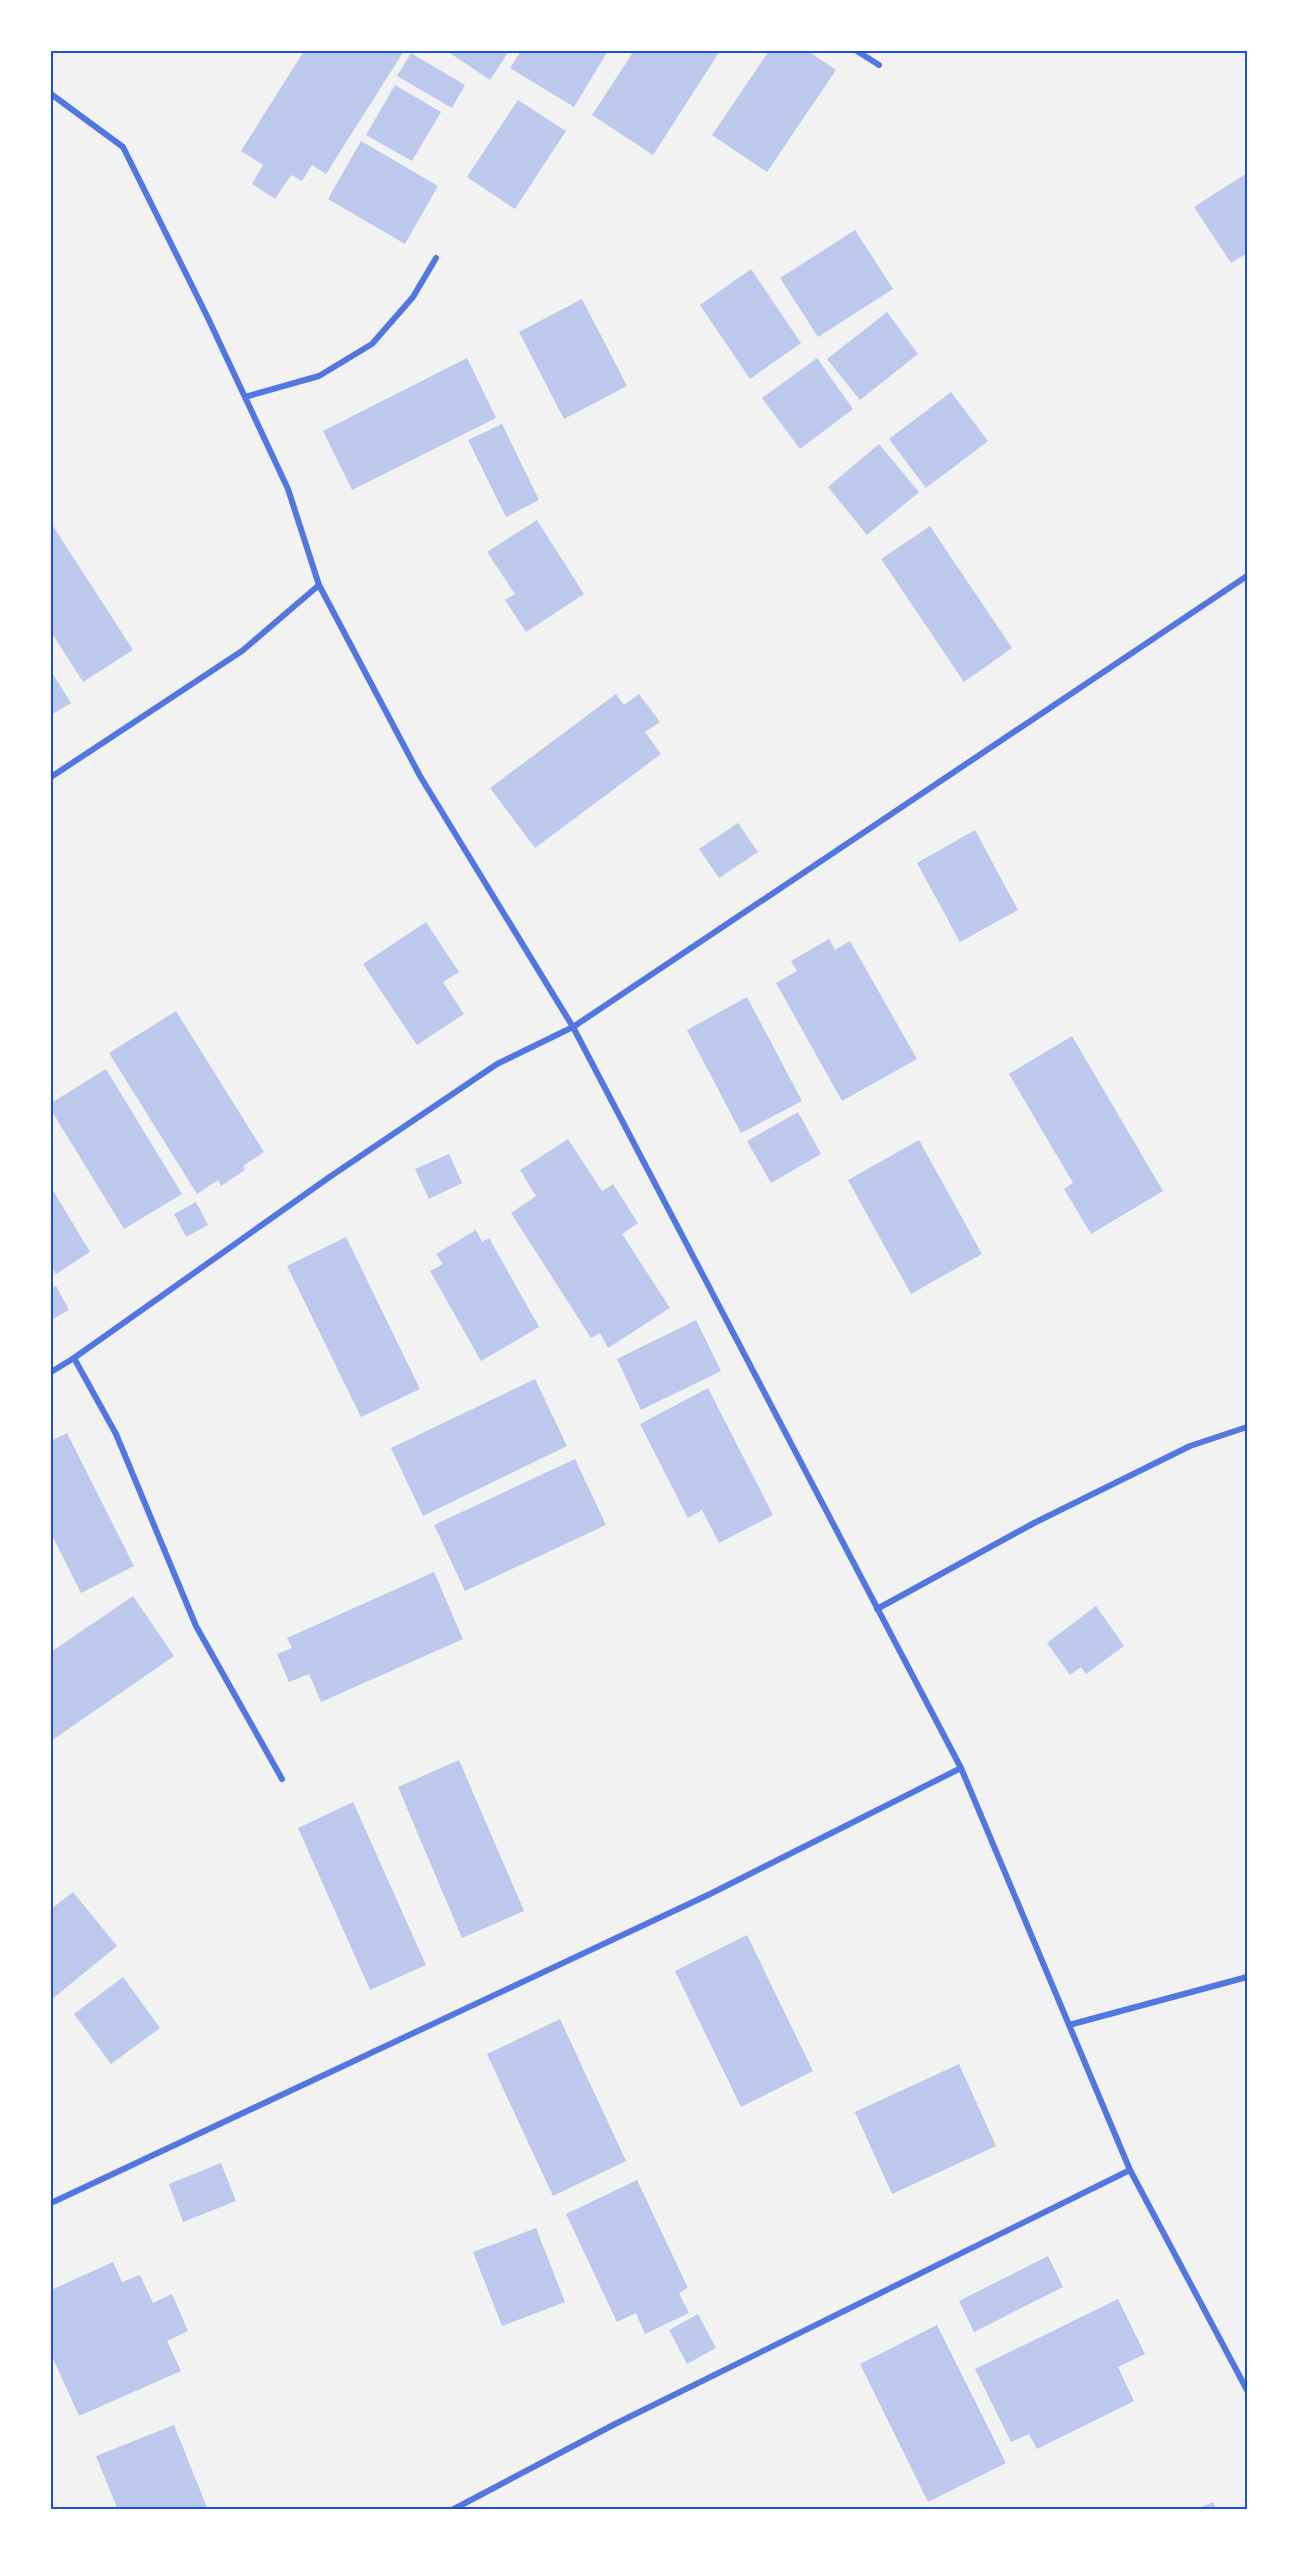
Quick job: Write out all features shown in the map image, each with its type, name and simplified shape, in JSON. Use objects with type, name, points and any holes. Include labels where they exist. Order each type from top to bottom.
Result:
[{"type":"street","points":[[857,51],[879,65]]},
{"type":"street","points":[[51,94],[123,147],[288,489],[320,585],[420,776],[573,1027],[961,1768],[1130,2170],[1247,2390]]},
{"type":"street","points":[[245,397],[319,376],[372,344],[413,297],[436,258]]},
{"type":"street","points":[[51,1372],[331,1176],[497,1064],[573,1027],[1247,576]]},
{"type":"street","points":[[51,777],[242,651],[320,585]]},
{"type":"street","points":[[74,1358],[116,1434],[196,1626],[282,1779]]},
{"type":"street","points":[[877,1609],[1034,1524],[1180,1451],[1247,1427]]},
{"type":"street","points":[[51,2203],[689,1904],[961,1768]]},
{"type":"street","points":[[1069,2025],[1247,1977]]},
{"type":"street","points":[[452,2510],[615,2424],[1130,2170]]},
{"type":"building","points":[[304,51],[404,51],[326,174],[312,165],[302,181],[291,175],[275,199],[252,184],[263,165],[241,151]]},
{"type":"building","points":[[447,51],[509,51],[490,80]]},
{"type":"building","points":[[521,51],[608,51],[574,107],[510,68]]},
{"type":"building","points":[[634,51],[720,51],[653,155],[592,115]]},
{"type":"building","points":[[769,51],[808,51],[836,70],[767,172],[712,135]]},
{"type":"building","points":[[411,53],[465,85],[452,108],[397,76]]},
{"type":"building","points":[[395,85],[441,112],[412,161],[366,135]]},
{"type":"building","points":[[518,100],[566,131],[515,209],[467,177]]},
{"type":"building","points":[[361,141],[438,186],[405,244],[328,199]]},
{"type":"building","points":[[1247,173],[1247,253],[1231,263],[1194,207]]},
{"type":"building","points":[[855,230],[893,289],[818,337],[780,278]]},
{"type":"building","points":[[751,269],[801,343],[750,379],[700,305]]},
{"type":"building","points":[[582,299],[627,386],[564,419],[519,332]]},
{"type":"building","points":[[887,312],[918,354],[860,400],[827,359]]},
{"type":"building","points":[[467,358],[496,418],[352,490],[323,431]]},
{"type":"building","points":[[817,358],[853,409],[800,449],[762,398]]},
{"type":"building","points":[[951,392],[988,441],[926,488],[889,439]]},
{"type":"building","points":[[502,424],[539,500],[506,517],[468,440]]},
{"type":"building","points":[[879,444],[919,492],[867,535],[828,487]]},
{"type":"building","points":[[537,520],[584,594],[526,632],[505,600],[515,594],[487,552]]},
{"type":"building","points":[[51,523],[133,650],[83,682],[51,632]]},
{"type":"building","points":[[930,526],[1012,648],[964,682],[881,559]]},
{"type":"building","points":[[51,671],[71,703],[51,715]]},
{"type":"building","points":[[616,694],[624,705],[639,694],[660,722],[645,732],[661,754],[535,848],[490,788]]},
{"type":"building","points":[[738,823],[758,852],[719,878],[699,849]]},
{"type":"building","points":[[975,830],[1018,910],[960,942],[917,863]]},
{"type":"building","points":[[426,922],[459,972],[443,982],[464,1014],[417,1045],[363,964]]},
{"type":"building","points":[[829,939],[835,950],[850,941],[917,1059],[842,1101],[776,983],[797,971],[791,961]]},
{"type":"building","points":[[747,997],[802,1101],[741,1133],[687,1030]]},
{"type":"building","points":[[176,1011],[264,1152],[243,1166],[245,1170],[221,1186],[218,1180],[197,1194],[109,1053]]},
{"type":"building","points":[[1072,1036],[1163,1191],[1091,1234],[1064,1189],[1073,1183],[1009,1074]]},
{"type":"building","points":[[106,1069],[182,1194],[124,1229],[51,1110],[51,1103]]},
{"type":"building","points":[[798,1112],[821,1154],[771,1183],[747,1141]]},
{"type":"building","points":[[568,1139],[602,1191],[613,1184],[638,1223],[622,1234],[670,1308],[608,1348],[600,1333],[591,1338],[511,1213],[536,1196],[520,1170]]},
{"type":"building","points":[[919,1140],[982,1254],[911,1294],[848,1180]]},
{"type":"building","points":[[449,1154],[462,1183],[429,1199],[415,1169]]},
{"type":"building","points":[[51,1187],[90,1252],[56,1274],[51,1267]]},
{"type":"building","points":[[196,1202],[208,1225],[186,1237],[174,1214]]},
{"type":"building","points":[[476,1230],[482,1242],[489,1238],[539,1327],[481,1361],[430,1271],[443,1264],[436,1254]]},
{"type":"building","points":[[346,1237],[420,1389],[361,1417],[287,1266]]},
{"type":"building","points":[[56,1286],[69,1310],[51,1320],[51,1288]]},
{"type":"building","points":[[696,1320],[721,1371],[641,1410],[617,1359]]},
{"type":"building","points":[[535,1379],[567,1446],[423,1516],[391,1448]]},
{"type":"building","points":[[708,1388],[773,1515],[719,1543],[702,1510],[688,1518],[640,1424]]},
{"type":"building","points":[[67,1433],[134,1566],[81,1593],[51,1533],[51,1441]]},
{"type":"building","points":[[575,1459],[606,1525],[465,1591],[434,1525]]},
{"type":"building","points":[[434,1572],[463,1639],[321,1702],[309,1674],[289,1682],[277,1654],[292,1648],[287,1638]]},
{"type":"building","points":[[133,1596],[174,1656],[51,1741],[51,1652]]},
{"type":"building","points":[[1096,1606],[1124,1646],[1086,1674],[1081,1667],[1070,1675],[1047,1643]]},
{"type":"building","points":[[459,1760],[524,1911],[462,1938],[398,1787]]},
{"type":"building","points":[[353,1802],[426,1965],[370,1990],[298,1828]]},
{"type":"building","points":[[73,1892],[117,1946],[51,2000],[51,1909]]},
{"type":"building","points":[[747,1935],[813,2071],[741,2107],[675,1971]]},
{"type":"building","points":[[123,1977],[160,2028],[111,2064],[74,2014]]},
{"type":"building","points":[[560,2019],[626,2161],[553,2196],[487,2054]]},
{"type":"building","points":[[959,2064],[996,2146],[892,2194],[855,2112]]},
{"type":"building","points":[[221,2163],[236,2201],[183,2222],[169,2184]]},
{"type":"building","points":[[637,2180],[688,2288],[679,2293],[689,2313],[645,2334],[636,2313],[617,2322],[566,2214]]},
{"type":"building","points":[[536,2228],[565,2302],[502,2326],[473,2252]]},
{"type":"building","points":[[1048,2256],[1063,2287],[974,2332],[959,2301]]},
{"type":"building","points":[[113,2262],[122,2282],[140,2275],[153,2303],[172,2294],[188,2331],[167,2341],[181,2371],[79,2416],[51,2354],[51,2290]]},
{"type":"building","points":[[1118,2299],[1145,2354],[1118,2367],[1134,2401],[1037,2449],[1029,2434],[1011,2442],[975,2369]]},
{"type":"building","points":[[698,2314],[716,2348],[687,2364],[669,2330]]},
{"type":"building","points":[[937,2325],[1006,2463],[928,2502],[860,2364]]},
{"type":"building","points":[[174,2425],[208,2510],[118,2510],[96,2456]]},
{"type":"building","points":[[1213,2502],[1217,2510],[1195,2510]]}]
